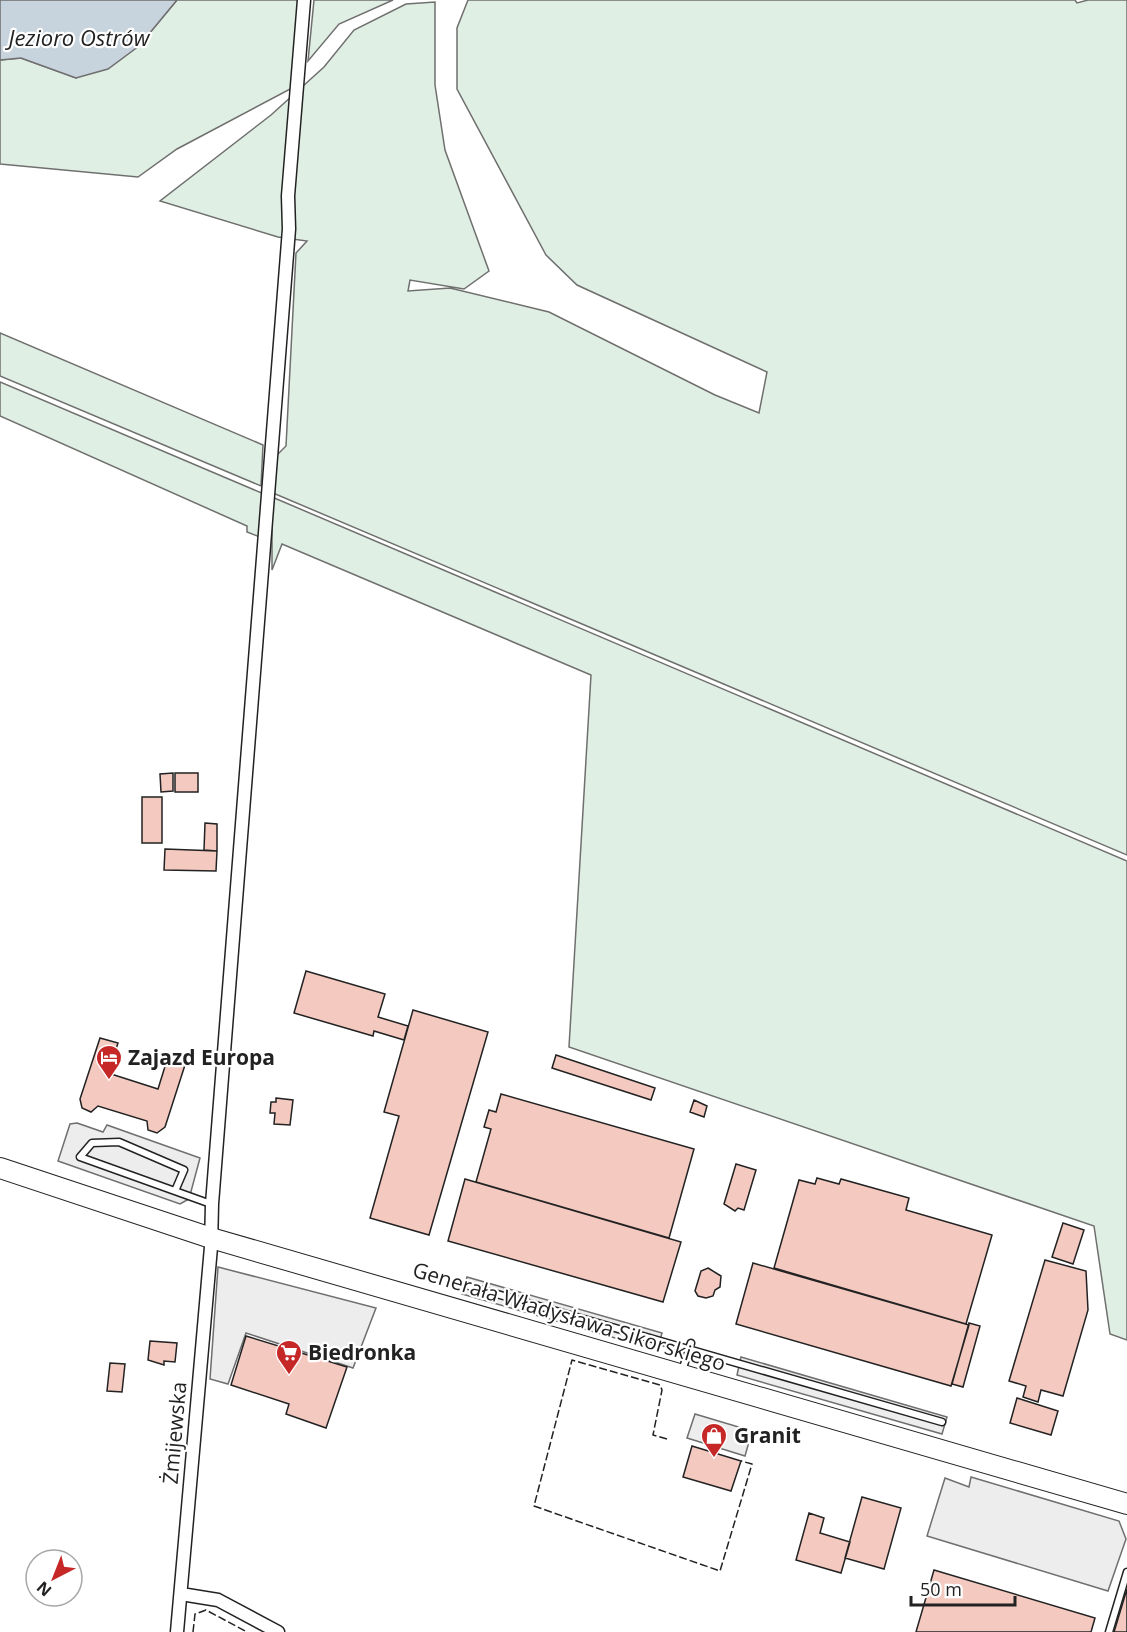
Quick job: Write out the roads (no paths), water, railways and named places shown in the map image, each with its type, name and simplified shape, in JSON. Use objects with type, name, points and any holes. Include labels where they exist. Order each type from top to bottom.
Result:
[{"type":"main road","name":"Generała Władysława Sikorskiego","points":[[0,1168],[211,1238],[1127,1504]]},
{"type":"street","name":"Żmijewska","points":[[177,1632],[211,1238],[289,229],[288,196],[304,0]]},
{"type":"street","points":[[181,1594],[218,1600],[278,1632]]},
{"type":"lane","points":[[176,1191],[184,1170],[119,1142],[92,1143],[80,1157],[212,1204]]},
{"type":"lane","points":[[469,1286],[690,1346],[942,1422]]},
{"type":"lane","points":[[680,1376],[690,1346]]},
{"type":"lane","points":[[1109,1632],[1127,1572]]},
{"type":"water","name":"Jezioro Ostrów","points":[[0,0],[177,0],[139,46],[108,69],[76,78],[21,58],[0,60]]},
{"type":"place","name":"Zajazd Europa","points":[[109,1081]]},
{"type":"place","name":"Biedronka","points":[[289,1376]]},
{"type":"place","name":"Granit","points":[[714,1459]]}]
